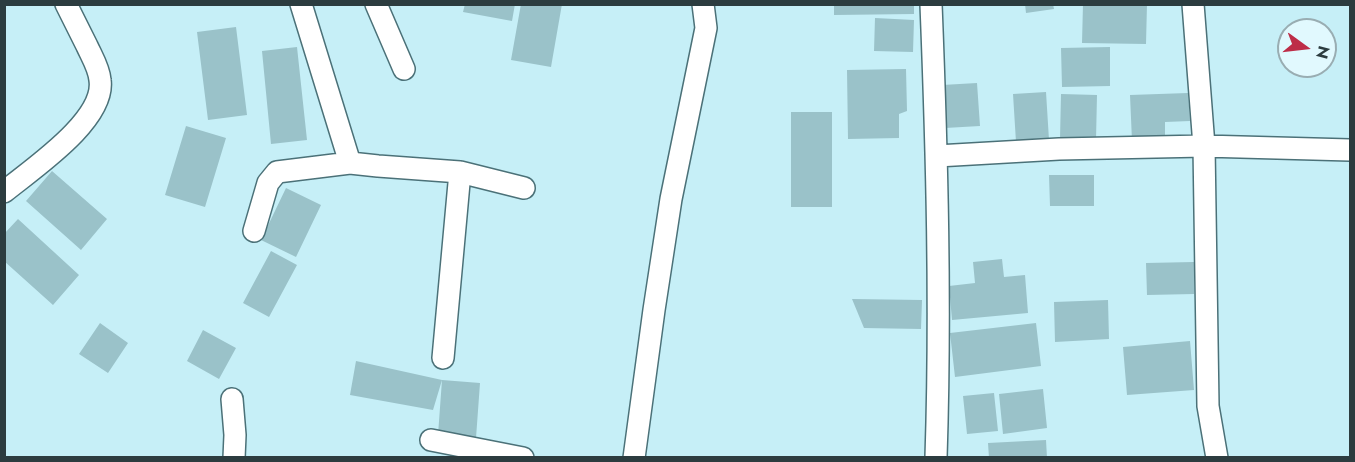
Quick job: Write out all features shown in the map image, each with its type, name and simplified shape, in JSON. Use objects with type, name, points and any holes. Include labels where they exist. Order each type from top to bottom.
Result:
[{"type":"street","points":[[4,192],[73,136],[89,116],[99,96],[100,81],[96,66],[66,4]]},
{"type":"street","points":[[301,4],[350,163]]},
{"type":"street","points":[[376,4],[404,69]]},
{"type":"street","points":[[634,458],[671,199],[706,28],[703,4]]},
{"type":"street","points":[[931,4],[937,156],[939,378],[936,458]]},
{"type":"street","points":[[1193,4],[1204,146],[1208,406],[1217,458]]},
{"type":"street","points":[[937,156],[1059,149],[1204,146],[1350,150]]},
{"type":"street","points":[[254,231],[268,183],[277,172],[350,163],[460,172],[524,188]]},
{"type":"street","points":[[443,357],[460,172]]},
{"type":"street","points":[[232,399],[234,458]]},
{"type":"street","points":[[431,440],[523,458]]},
{"type":"building","points":[[465,4],[515,4],[512,21],[463,12]]},
{"type":"building","points":[[521,4],[562,4],[551,67],[511,60]]},
{"type":"building","points":[[1025,4],[1053,4],[1054,9],[1026,13]]},
{"type":"building","points":[[1083,4],[1147,4],[1146,44],[1082,43]]},
{"type":"building","points":[[834,5],[914,5],[914,14],[834,15]]},
{"type":"building","points":[[875,18],[914,20],[913,52],[874,51]]},
{"type":"building","points":[[236,27],[247,115],[208,120],[197,32]]},
{"type":"building","points":[[297,47],[307,140],[271,144],[262,51]]},
{"type":"building","points":[[1110,47],[1110,86],[1062,87],[1061,48]]},
{"type":"building","points":[[906,69],[907,111],[899,114],[899,138],[848,139],[847,70]]},
{"type":"building","points":[[977,83],[980,126],[945,128],[942,85]]},
{"type":"building","points":[[1046,92],[1049,140],[1016,142],[1013,94]]},
{"type":"building","points":[[1188,93],[1190,121],[1165,122],[1165,140],[1132,141],[1130,95]]},
{"type":"building","points":[[1061,94],[1097,95],[1096,140],[1060,139]]},
{"type":"building","points":[[791,112],[832,112],[832,207],[791,207]]},
{"type":"building","points":[[186,126],[226,138],[205,207],[165,195]]},
{"type":"building","points":[[52,171],[107,219],[81,250],[26,201]]},
{"type":"building","points":[[1049,175],[1094,175],[1094,206],[1050,206]]},
{"type":"building","points":[[286,188],[321,205],[296,257],[261,240]]},
{"type":"building","points":[[18,219],[79,275],[53,305],[4,261],[4,234]]},
{"type":"building","points":[[271,251],[297,265],[269,317],[243,303]]},
{"type":"building","points":[[1002,259],[1004,277],[1025,275],[1028,313],[952,320],[949,286],[975,283],[973,262]]},
{"type":"building","points":[[1194,262],[1194,294],[1147,295],[1146,263]]},
{"type":"building","points":[[852,299],[922,300],[921,329],[864,328]]},
{"type":"building","points":[[1108,300],[1109,339],[1055,342],[1054,302]]},
{"type":"building","points":[[100,323],[128,343],[108,373],[79,354]]},
{"type":"building","points":[[1036,323],[1041,366],[955,377],[950,333]]},
{"type":"building","points":[[203,330],[236,348],[219,379],[187,361]]},
{"type":"building","points":[[1190,341],[1194,390],[1127,395],[1123,347]]},
{"type":"building","points":[[356,361],[442,380],[433,410],[350,395]]},
{"type":"building","points":[[442,380],[480,383],[476,438],[438,435]]},
{"type":"building","points":[[1043,389],[1047,428],[1003,434],[999,394]]},
{"type":"building","points":[[994,393],[998,431],[967,434],[963,396]]},
{"type":"building","points":[[1046,440],[1047,458],[989,458],[988,443]]}]
